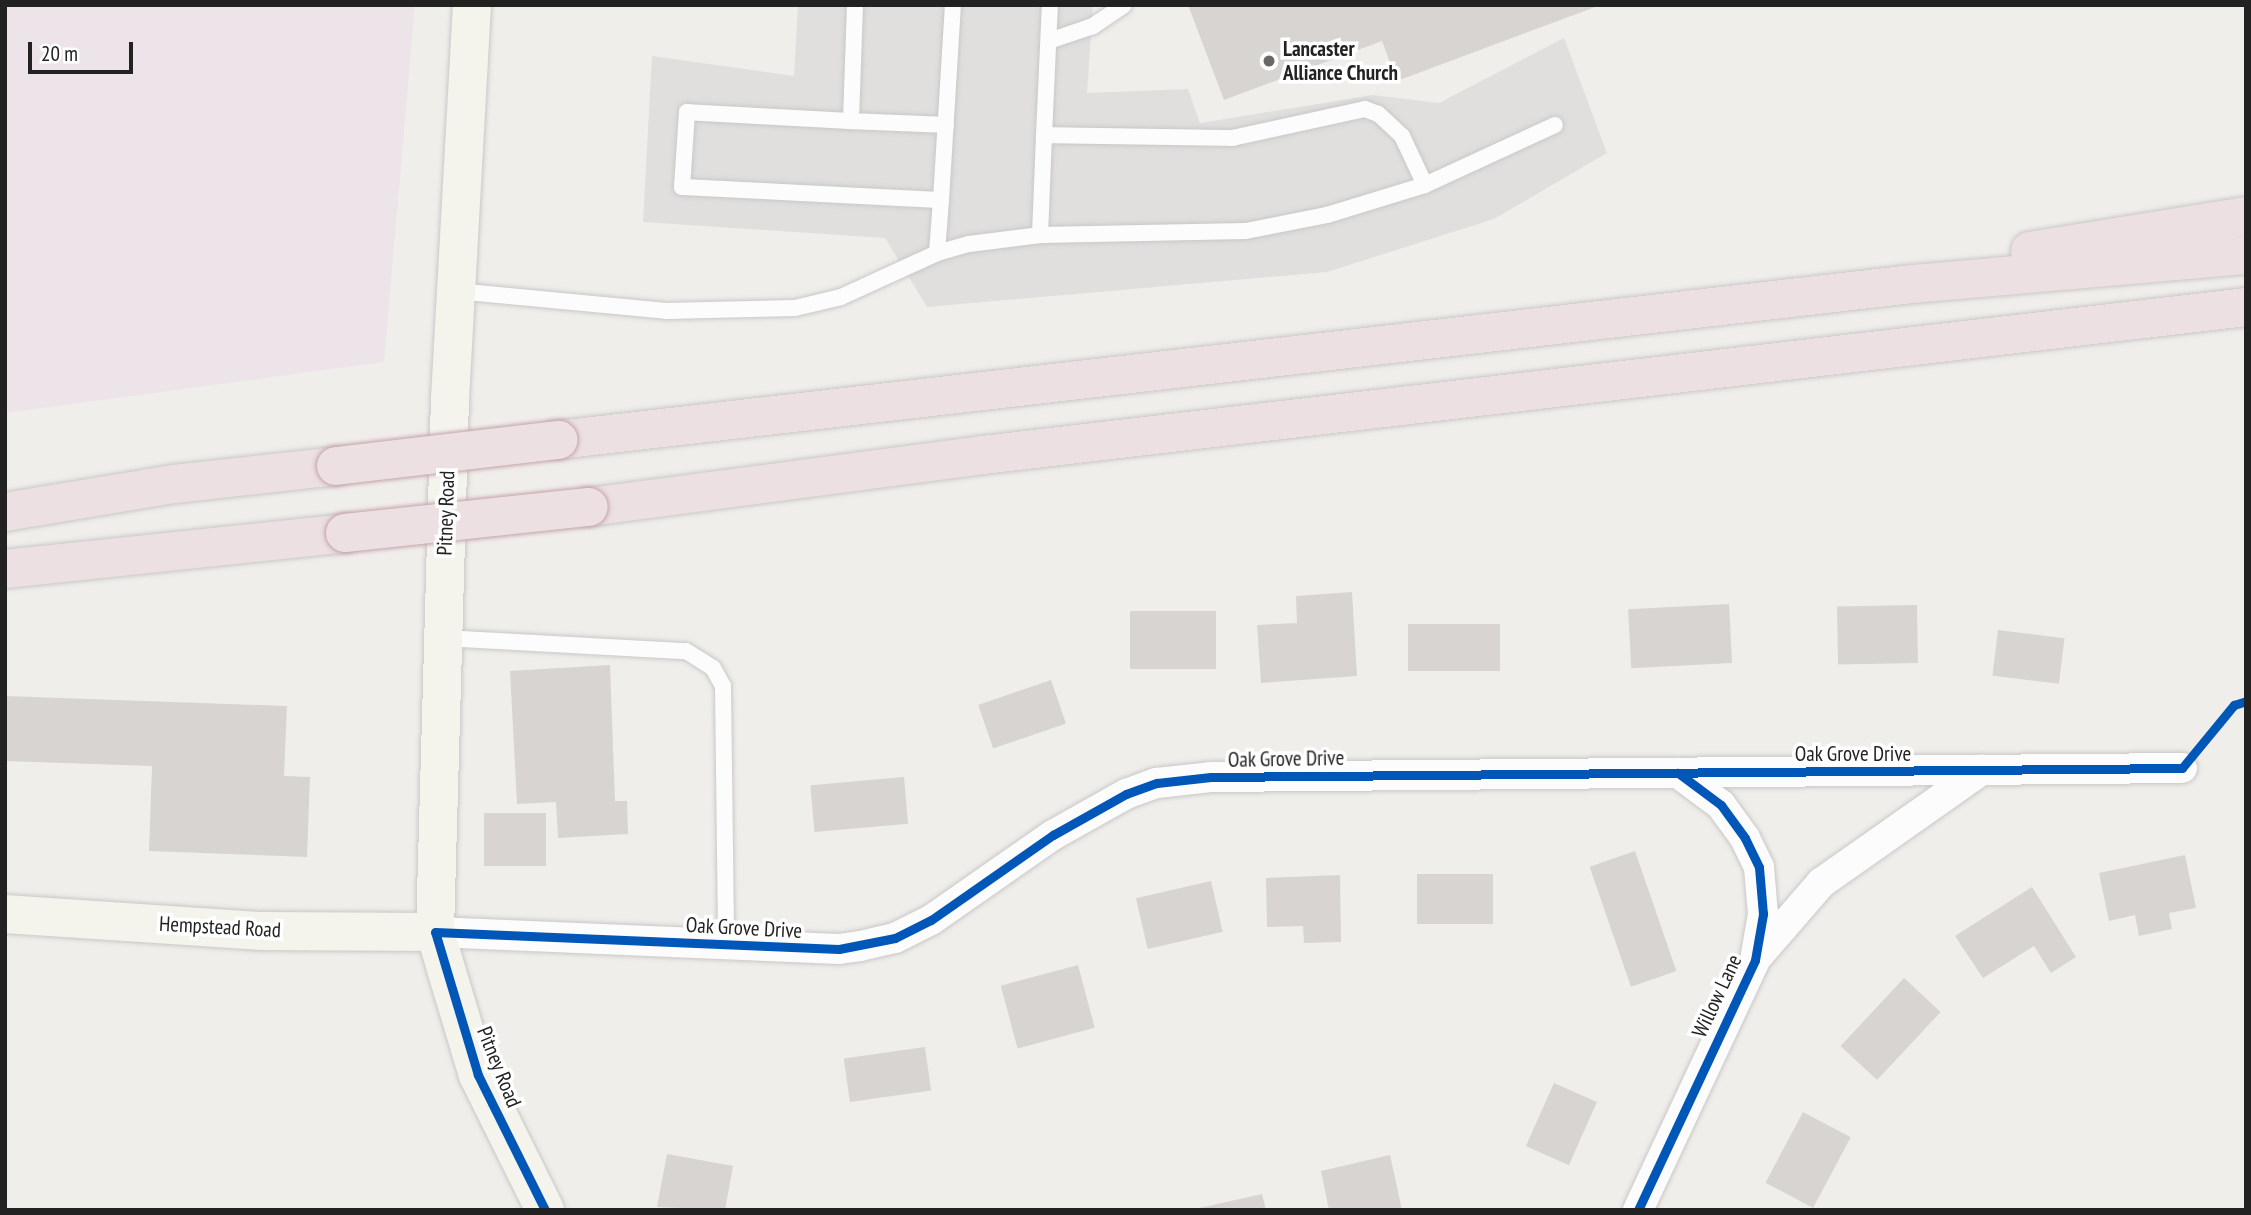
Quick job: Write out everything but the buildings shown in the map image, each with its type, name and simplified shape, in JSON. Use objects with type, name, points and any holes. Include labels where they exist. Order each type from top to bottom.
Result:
[{"type":"highway","points":[[1610,319],[2246,216]]},
{"type":"highway","points":[[5,512],[174,484],[1913,284],[2246,255]]},
{"type":"highway","points":[[5,569],[589,508],[1093,442],[2246,307]]},
{"type":"main road","name":"Pitney Road","points":[[472,5],[456,291],[435,932],[478,1075],[545,1210]]},
{"type":"main road","name":"Hempstead Road","points":[[5,914],[262,931],[435,932]]},
{"type":"street","name":"Oak Grove Drive","points":[[435,932],[839,949],[895,938],[931,920],[1053,835],[1126,794],[1157,783],[1211,778],[2182,768]]},
{"type":"street","name":"Willow Lane","points":[[1755,960],[1821,883],[1982,770]]},
{"type":"street","name":"Willow Lane","points":[[1639,1210],[1755,960],[1763,914],[1759,866],[1721,805],[1678,772]]},
{"type":"lane","points":[[851,121],[855,5]]},
{"type":"lane","points":[[937,253],[953,5]]},
{"type":"lane","points":[[1040,235],[1050,5]]},
{"type":"lane","points":[[1049,41],[1109,19],[1124,5]]},
{"type":"lane","points":[[1044,135],[1232,138],[1366,109],[1378,114],[1402,136],[1425,185]]},
{"type":"lane","points":[[941,200],[682,187],[687,112],[946,125]]},
{"type":"lane","points":[[456,291],[666,311],[783,309],[841,297],[937,253],[1040,235],[1246,231],[1327,215],[1425,185],[1555,125]]},
{"type":"lane","points":[[443,638],[686,652],[713,668],[723,686],[726,944]]},
{"type":"shaded area","points":[[5,5],[415,5],[384,362],[5,413]]},
{"type":"shaded area","points":[[798,5],[1093,5],[1087,93],[1188,89],[1200,123],[1373,95],[1439,103],[1564,38],[1607,153],[1494,219],[1327,272],[927,307],[885,238],[643,222],[652,56],[794,76]]},
{"type":"cycle path","points":[[545,1210],[478,1075],[435,932],[839,949],[895,938],[931,920],[1053,835],[1126,794],[1157,783],[1211,777],[2182,768],[2234,705],[2246,701]]},
{"type":"cycle path","points":[[1638,1210],[1755,960],[1763,914],[1759,867],[1745,838],[1721,805],[1678,773]]},
{"type":"place","name":"Lancaster Alliance Church","points":[[1269,61]]}]
